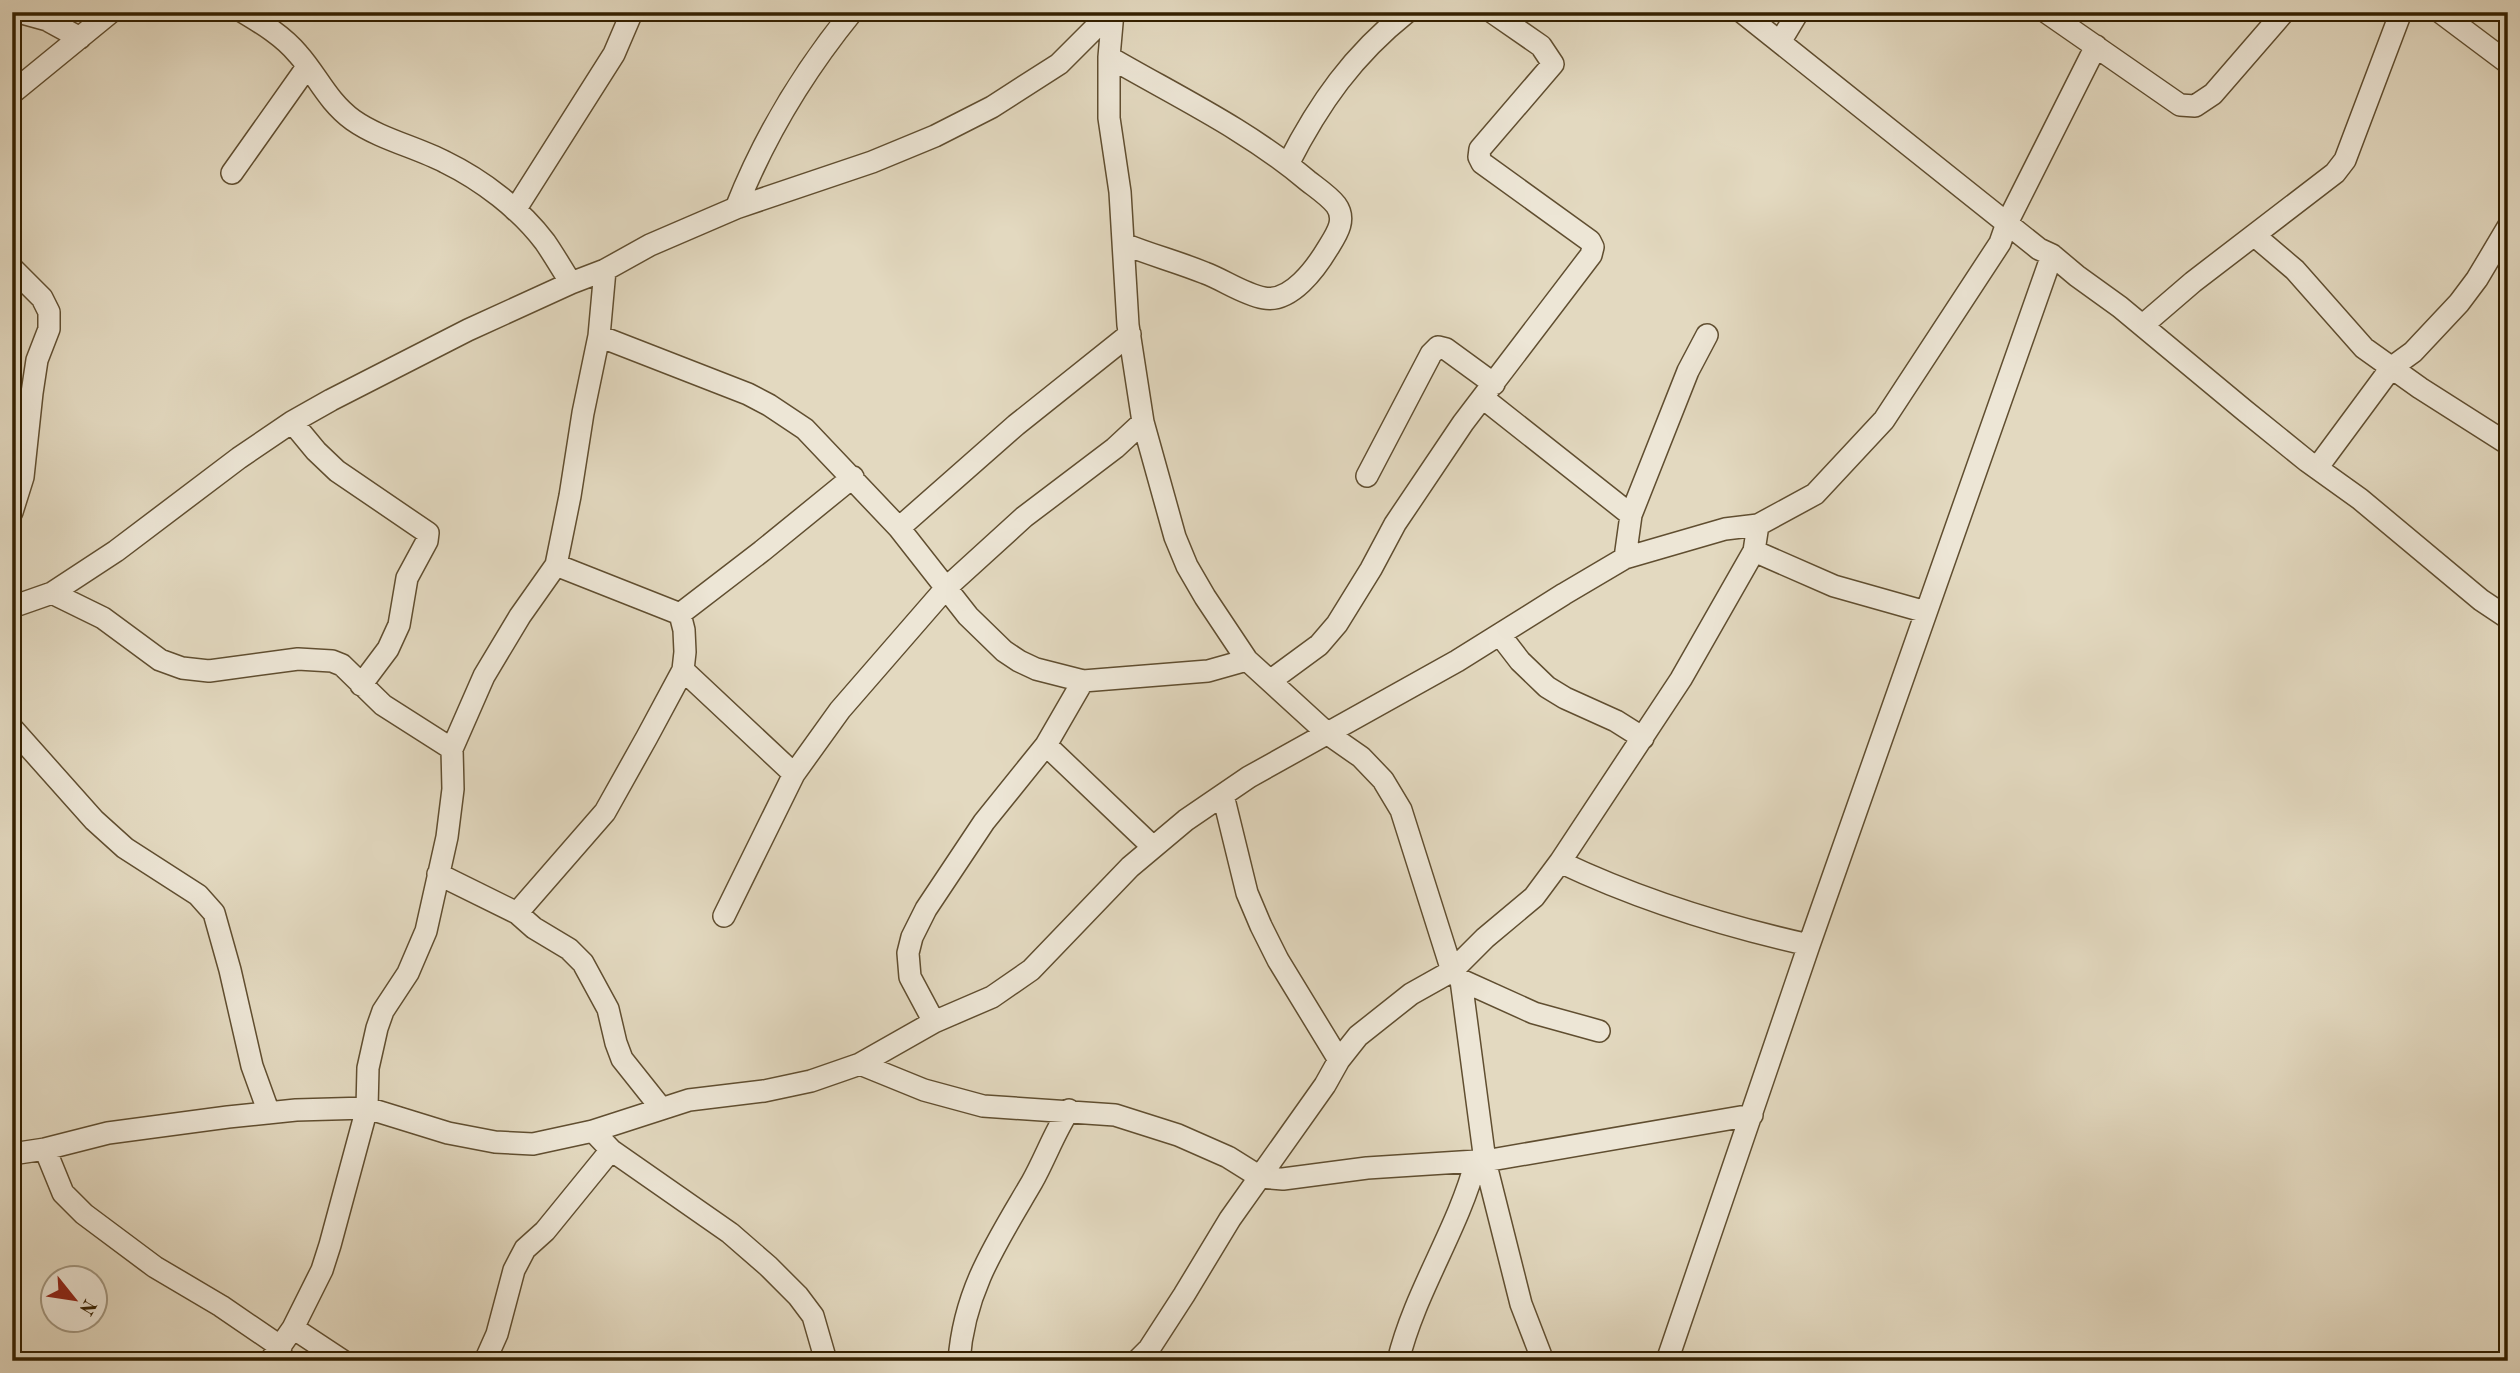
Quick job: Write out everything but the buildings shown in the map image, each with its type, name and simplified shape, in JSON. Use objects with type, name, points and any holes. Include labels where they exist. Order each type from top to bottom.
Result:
[{"type":"street","points":[[18,12],[47,20],[80,38]]},
{"type":"street","points":[[12,93],[111,12]]},
{"type":"street","points":[[243,12],[286,40],[314,79],[354,120],[444,161],[472,177],[515,210],[545,242],[571,283]]},
{"type":"street","points":[[515,210],[614,54],[632,12]]},
{"type":"street","points":[[736,208],[751,169],[789,100],[808,69],[852,12]]},
{"type":"street","points":[[12,607],[52,593],[116,551],[239,458],[292,422],[468,330],[605,270],[650,245],[736,208],[872,162],[969,119],[1059,64],[1112,12]]},
{"type":"street","points":[[1112,12],[1108,57],[1110,118],[1125,244],[1130,334],[1143,422],[1175,537],[1187,566],[1205,597],[1247,660],[1328,734],[1361,757],[1383,780],[1401,810],[1456,976],[1481,1161],[1521,1304],[1543,1361]]},
{"type":"street","points":[[1288,164],[1330,92],[1352,63],[1376,37],[1407,12]]},
{"type":"street","points":[[1270,681],[1319,645],[1337,624],[1395,524],[1488,391],[1591,255],[1593,247],[1590,241],[1482,163],[1479,157],[1480,149],[1553,64],[1541,46],[1492,12]]},
{"type":"street","points":[[1742,12],[2007,223],[2143,326],[2317,468],[2360,499],[2481,600],[2508,618]]},
{"type":"street","points":[[1780,41],[1798,12]]},
{"type":"street","points":[[2046,12],[2180,105],[2195,106],[2213,94],[2284,12]]},
{"type":"street","points":[[2143,326],[2193,282],[2255,236],[2296,201],[2320,186],[2345,160],[2401,12]]},
{"type":"street","points":[[2440,12],[2508,63]]},
{"type":"street","points":[[12,1154],[45,1149],[108,1133],[296,1110],[367,1108],[448,1132],[495,1142],[533,1144],[593,1131],[689,1100],[764,1091],[811,1081],[860,1064],[934,1022],[992,997],[1031,970],[1101,896],[1153,848],[1186,820],[1249,777],[1500,635],[1625,558],[1725,529],[1758,525],[1815,494],[1884,420],[2000,243],[2007,223],[2096,46]]},
{"type":"street","points":[[1108,57],[1209,113],[1288,164],[1335,205],[1341,215],[1340,228],[1316,268],[1301,283],[1284,293],[1265,298],[1125,244]]},
{"type":"street","points":[[232,173],[307,66]]},
{"type":"street","points":[[2317,468],[2391,368],[2413,352],[2459,303],[2477,279],[2508,227]]},
{"type":"street","points":[[2255,236],[2295,270],[2364,348],[2508,444]]},
{"type":"street","points":[[1667,1361],[1809,945],[2052,255]]},
{"type":"street","points":[[45,1149],[63,1193],[84,1214],[155,1267],[221,1306],[276,1354],[293,1328],[322,1269],[367,1108],[368,1068],[377,1028],[383,1011],[408,973],[426,931],[447,837],[453,789],[452,749],[484,676],[520,616],[556,565],[599,336],[605,270]]},
{"type":"street","points":[[12,512],[23,477],[37,360],[49,329],[49,312],[42,298],[14,273]]},
{"type":"street","points":[[899,528],[1016,425],[1130,334]]},
{"type":"street","points":[[1625,558],[1631,515],[1688,371],[1707,335]]},
{"type":"street","points":[[599,336],[769,405],[805,429],[899,528],[968,616],[1004,651],[1036,669],[1083,681],[1208,671],[1247,660]]},
{"type":"street","points":[[1367,476],[1431,354],[1438,348],[1446,349],[1488,391],[1631,515]]},
{"type":"street","points":[[292,422],[316,451],[338,471],[428,533],[427,541],[407,578],[399,625],[388,649],[361,685]]},
{"type":"street","points":[[724,916],[794,775],[839,710],[946,588],[1024,517],[1115,448],[1143,422]]},
{"type":"street","points":[[680,614],[853,477]]},
{"type":"street","points":[[1137,1361],[1149,1349],[1230,1219],[1358,1036],[1410,994],[1456,976],[1485,938],[1534,897],[1560,862],[1681,679],[1754,551],[1758,525]]},
{"type":"street","points":[[1754,551],[1834,586],[1926,612]]},
{"type":"street","points":[[556,565],[680,614]]},
{"type":"street","points":[[52,593],[103,618],[160,660],[183,668],[209,671],[316,659],[332,661],[342,665],[383,705],[452,749]]},
{"type":"street","points":[[517,913],[605,812],[683,670],[684,630],[680,614]]},
{"type":"street","points":[[1500,635],[1520,661],[1547,687],[1616,721],[1643,738]]},
{"type":"street","points":[[683,670],[794,775]]},
{"type":"street","points":[[934,1022],[910,978],[908,953],[912,937],[926,909],[984,822],[1046,745],[1083,681]]},
{"type":"street","points":[[12,728],[94,820],[125,848],[198,895],[214,913],[252,1066],[269,1113]]},
{"type":"street","points":[[1046,745],[1153,848]]},
{"type":"street","points":[[1223,795],[1247,893],[1261,926],[1278,960],[1339,1060]]},
{"type":"street","points":[[1560,862],[1699,916],[1751,932],[1809,945]]},
{"type":"street","points":[[438,874],[517,913],[534,928],[569,949],[583,963],[608,1009],[622,1059],[661,1108]]},
{"type":"street","points":[[1456,976],[1534,1013],[1599,1031]]},
{"type":"street","points":[[860,1064],[901,1082],[983,1106],[1115,1115],[1178,1135],[1227,1157],[1260,1177],[1283,1179],[1367,1168],[1481,1161],[1752,1115]]},
{"type":"street","points":[[959,1361],[961,1339],[971,1298],[985,1262],[1033,1180],[1055,1131],[1069,1110]]},
{"type":"street","points":[[593,1131],[611,1150],[730,1233],[768,1266],[813,1315],[826,1361]]},
{"type":"street","points":[[485,1361],[498,1334],[514,1270],[525,1249],[545,1231],[611,1150]]},
{"type":"street","points":[[1398,1361],[1423,1291],[1481,1161]]},
{"type":"street","points":[[293,1328],[343,1361]]}]
